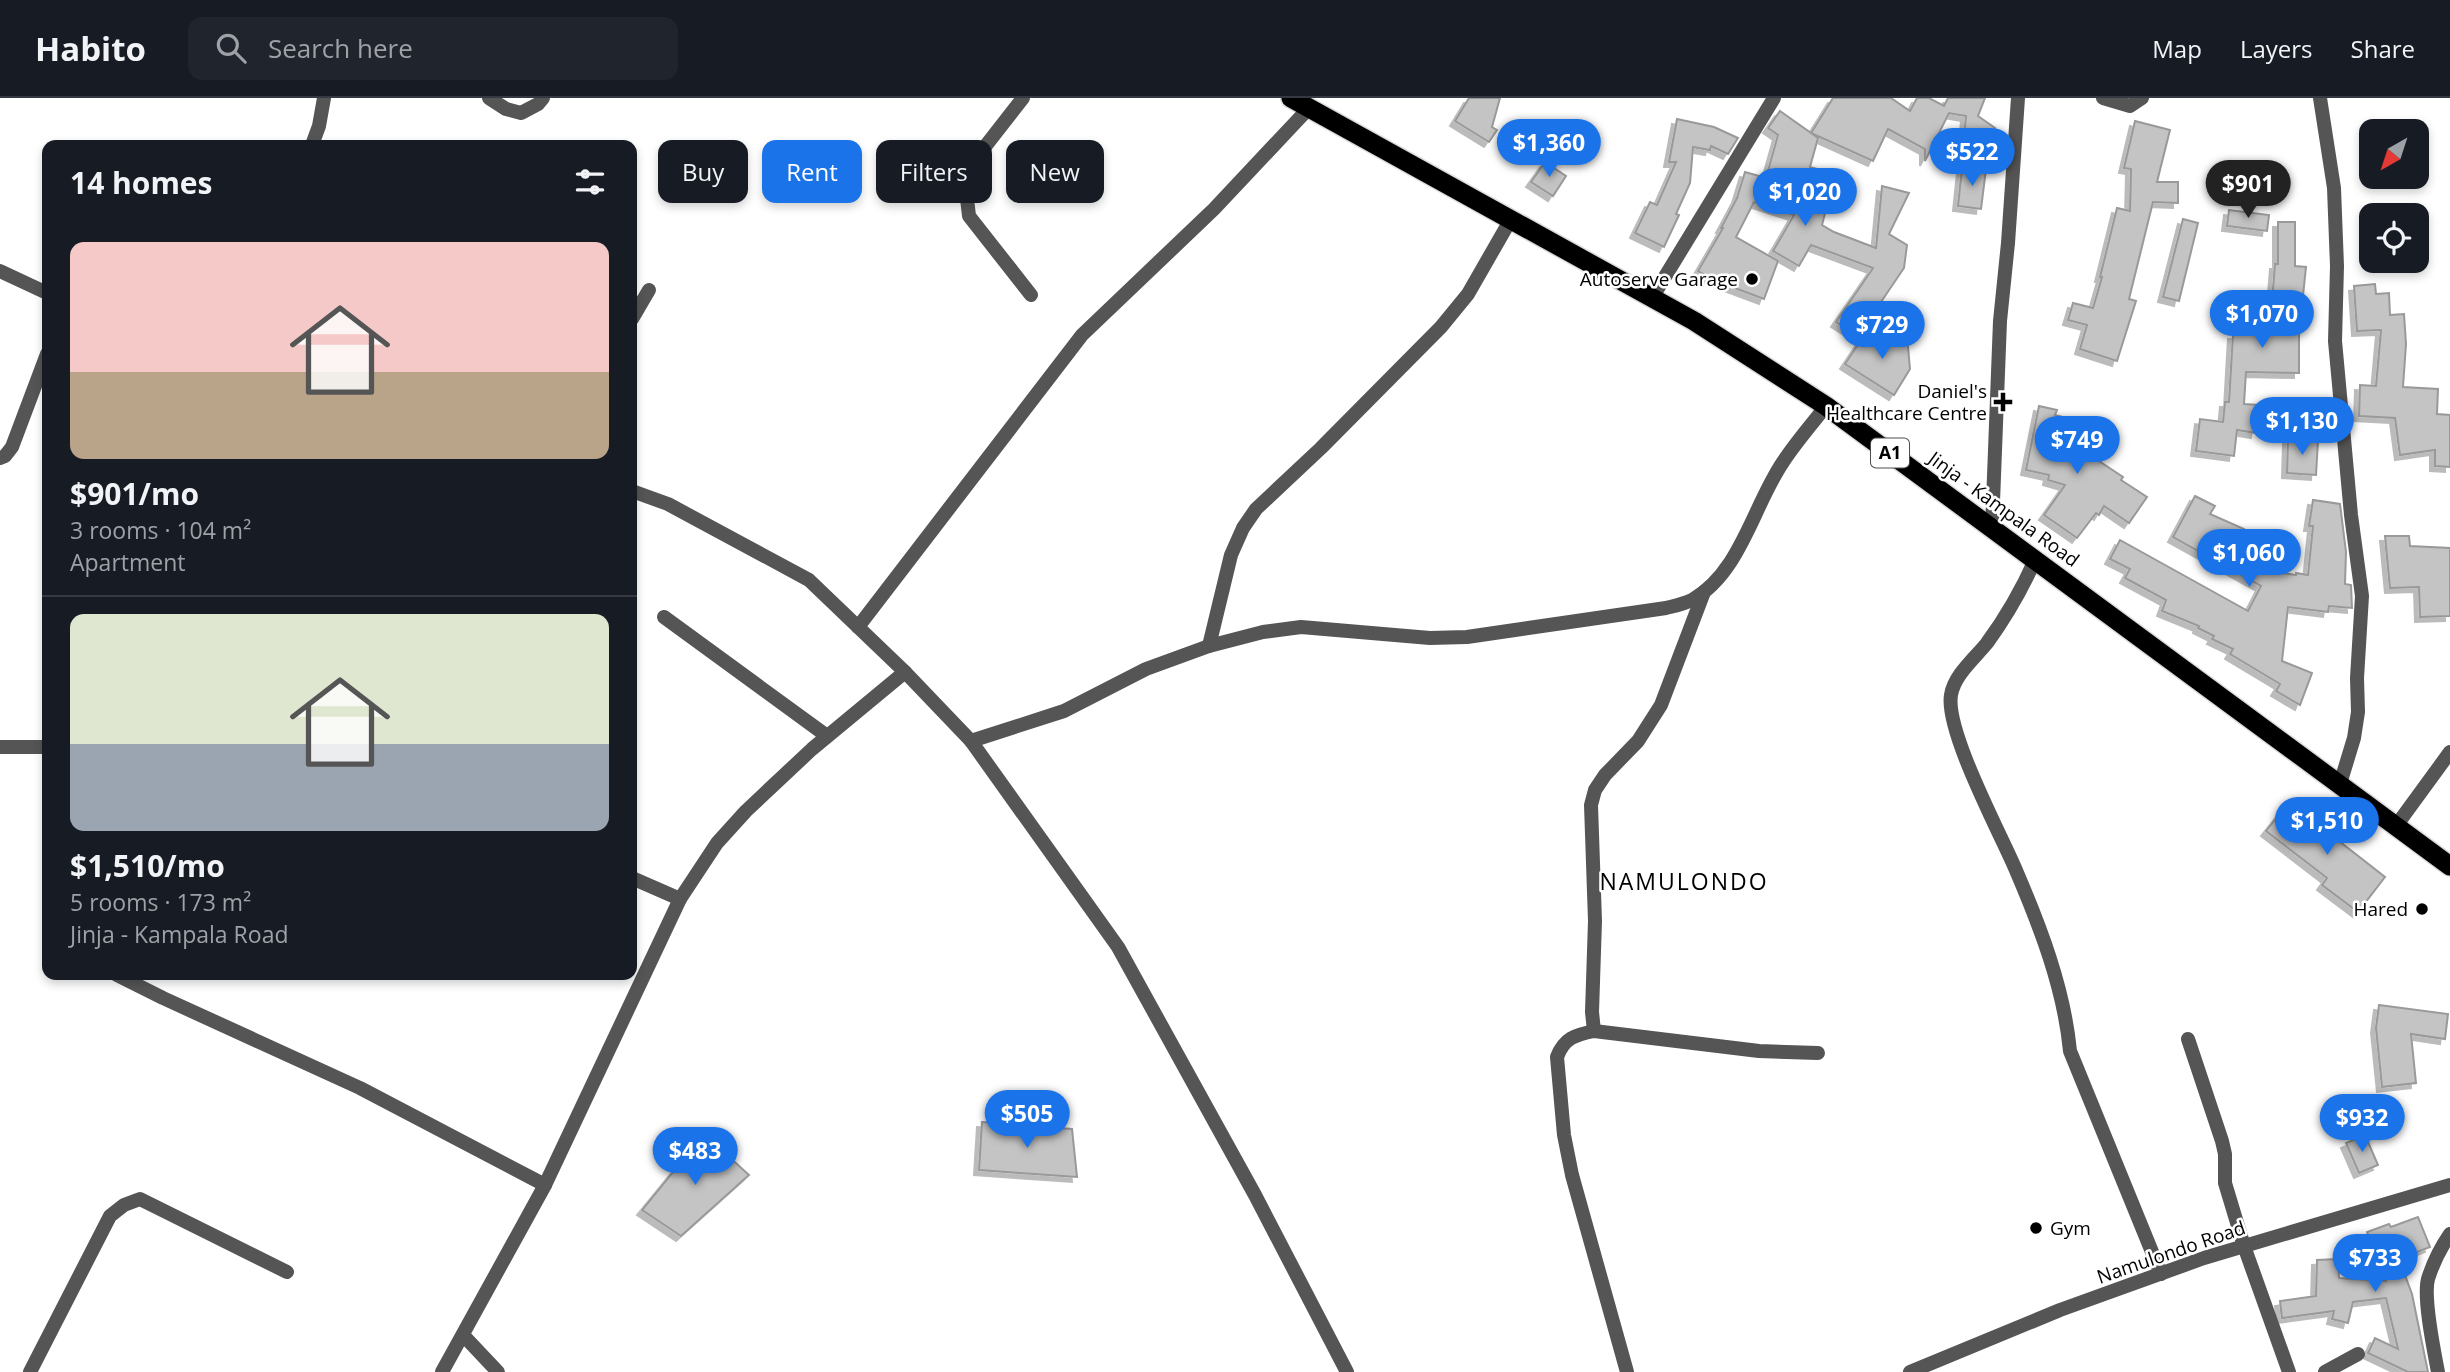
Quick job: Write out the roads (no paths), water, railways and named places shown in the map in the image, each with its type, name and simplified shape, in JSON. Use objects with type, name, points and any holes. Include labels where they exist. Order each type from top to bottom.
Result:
[{"type":"highway","name":"Jinja - Kampala Road","points":[[1291,98],[1694,321],[1826,406],[2450,866]]},
{"type":"street","points":[[314,140],[324,98]]},
{"type":"street","points":[[489,98],[521,113],[538,104],[543,98]]},
{"type":"street","points":[[1023,98],[973,162],[965,181],[969,216],[1031,295]]},
{"type":"street","points":[[1652,298],[1774,98]]},
{"type":"street","points":[[1992,528],[2000,321],[2018,98]]},
{"type":"street","points":[[2103,98],[2130,106],[2142,98]]},
{"type":"street","points":[[2320,98],[2334,188],[2337,266],[2335,341],[2351,515],[2362,596],[2357,678],[2358,712],[2354,738],[2340,784]]},
{"type":"street","points":[[858,628],[1082,335],[1214,209],[1309,108]]},
{"type":"street","points":[[1209,646],[1231,555],[1243,528],[1256,509],[1321,448],[1441,327],[1468,294],[1511,219]]},
{"type":"street","points":[[0,271],[42,291]]},
{"type":"street","points":[[637,310],[649,289]]},
{"type":"street","points":[[0,458],[12,447],[42,368]]},
{"type":"street","points":[[971,741],[1064,711],[1146,669],[1209,646],[1263,632],[1301,627],[1430,638],[1467,637],[1666,608],[1689,601],[1703,592],[1721,574],[1738,549],[1783,462],[1826,406]]},
{"type":"street","points":[[637,493],[668,503],[809,580],[905,672],[971,741],[1118,947],[1255,1195],[1347,1372]]},
{"type":"street","points":[[2035,560],[2009,609],[1955,682],[1950,705],[1965,755],[2017,872],[2055,970],[2070,1051],[2161,1274]]},
{"type":"street","points":[[1594,1031],[1592,1012],[1595,921],[1591,805],[1595,790],[1605,775],[1637,741],[1661,705],[1703,592]]},
{"type":"street","points":[[664,617],[827,736]]},
{"type":"street","points":[[442,1372],[545,1185],[680,899],[717,843],[746,811],[827,736],[905,672]]},
{"type":"street","points":[[0,747],[42,747]]},
{"type":"street","points":[[2396,826],[2450,752]]},
{"type":"street","points":[[637,880],[680,899]]},
{"type":"street","points":[[128,980],[360,1088],[545,1185]]},
{"type":"street","points":[[1627,1372],[1572,1175],[1564,1135],[1557,1057],[1566,1040],[1594,1031],[1759,1051],[1818,1053]]},
{"type":"street","points":[[2188,1039],[2222,1141],[2225,1183],[2244,1246],[2289,1372]]},
{"type":"street","name":"Namulondo Road","points":[[1910,1372],[2060,1310],[2161,1274],[2244,1246],[2450,1185]]},
{"type":"street","points":[[30,1372],[110,1216],[124,1205],[140,1199],[287,1272]]},
{"type":"street","points":[[2438,1372],[2427,1281],[2450,1234]]},
{"type":"street","points":[[464,1336],[498,1372]]},
{"type":"street","points":[[2325,1372],[2358,1354]]},
{"type":"place","name":"Autoserve Garage","points":[[1752,279]]},
{"type":"place","name":"Daniel's Healthcare Centre","points":[[2003,402]]},
{"type":"place","name":"Hared","points":[[2422,909]]},
{"type":"place","name":"Gym","points":[[2036,1228]]},
{"type":"district","name":"NAMULONDO","points":[[1684,882]]}]
